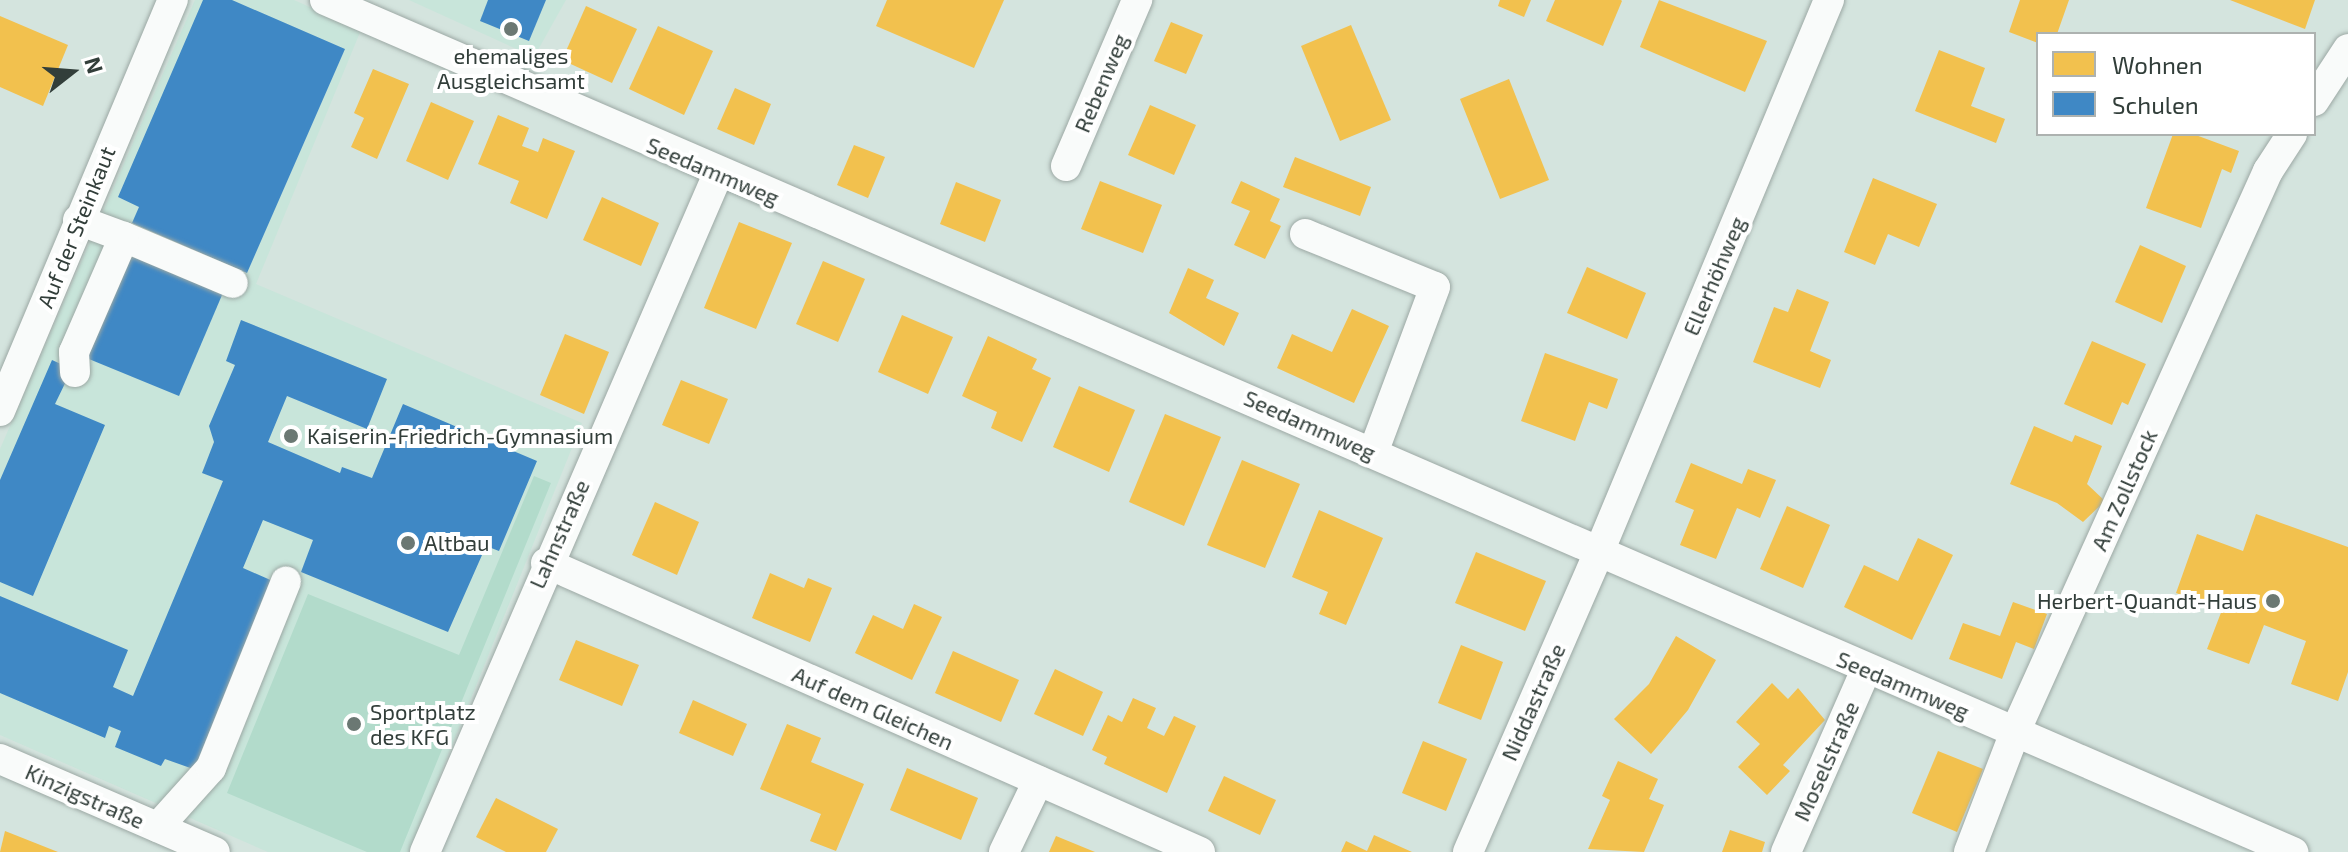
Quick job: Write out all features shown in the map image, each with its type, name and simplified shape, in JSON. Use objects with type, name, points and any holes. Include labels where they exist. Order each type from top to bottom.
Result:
[{"type":"street","name":"Auf der Steinkaut","points":[[0,411],[173,0]]},
{"type":"street","name":"Seedammweg","points":[[325,0],[718,174],[1373,453],[1866,670],[2293,852]]},
{"type":"street","name":"Rebenweg","points":[[1066,166],[1137,0]]},
{"type":"street","name":"Ellerhöhweg","points":[[1599,552],[1819,2]]},
{"type":"street","points":[[2316,98],[2348,49]]},
{"type":"street","name":"Am Zollstock","points":[[1969,852],[2015,732],[2268,171],[2291,136]]},
{"type":"street","name":"Lahnstraße","points":[[425,852],[546,563],[718,174]]},
{"type":"street","points":[[78,220],[233,283]]},
{"type":"street","points":[[1305,234],[1435,287],[1373,453]]},
{"type":"street","points":[[75,372],[74,352],[124,237]]},
{"type":"street","name":"Niddastraße","points":[[1468,852],[1599,552]]},
{"type":"street","name":"Auf dem Gleichen","points":[[546,563],[1200,852]]},
{"type":"street","points":[[158,827],[211,768],[286,581]]},
{"type":"street","name":"Moselstraße","points":[[1786,852],[1866,670]]},
{"type":"street","name":"Kinzigstraße","points":[[0,759],[215,852]]},
{"type":"street","points":[[1004,852],[1038,781]]},
{"type":"shaded area","name":"Kaiserin-Friedrich-Gymnasium","points":[[195,0],[294,0],[361,30],[256,284],[582,423],[409,852],[268,852],[0,735],[0,449]]},
{"type":"shaded area","name":"ehemaliges Ausgleichsamt","points":[[409,0],[566,0],[534,57]]},
{"type":"shaded area","name":"Sportplatz des KFG","points":[[534,476],[551,483],[400,852],[367,852],[227,793],[308,594],[459,655]]},
{"type":"building: Wohnen","points":[[887,0],[1004,0],[974,68],[876,26]]},
{"type":"building: Wohnen","points":[[1500,0],[1531,0],[1524,17],[1498,6]]},
{"type":"building: Wohnen","points":[[1555,0],[1622,1],[1603,46],[1546,21]]},
{"type":"building: Wohnen","points":[[1659,0],[1767,41],[1745,92],[1640,47]]},
{"type":"building: Wohnen","points":[[2020,0],[2069,0],[2058,32],[2036,32],[2036,42],[2009,32]]},
{"type":"building: Wohnen","points":[[2230,0],[2315,0],[2305,29]]},
{"type":"building: Wohnen","points":[[586,6],[637,29],[612,83],[562,60]]},
{"type":"building: Wohnen","points":[[0,16],[68,45],[43,106],[0,87]]},
{"type":"building: Wohnen","points":[[1171,22],[1203,35],[1186,74],[1154,61]]},
{"type":"building: Wohnen","points":[[1351,25],[1391,120],[1340,141],[1301,46]]},
{"type":"building: Wohnen","points":[[658,26],[713,51],[684,115],[629,89]]},
{"type":"building: Wohnen","points":[[1939,50],[1985,68],[1971,106],[2005,119],[1996,143],[1915,111]]},
{"type":"building: Wohnen","points":[[373,69],[409,84],[377,159],[351,147],[364,118],[354,113]]},
{"type":"building: Wohnen","points":[[1509,79],[1549,180],[1500,199],[1460,99]]},
{"type":"building: Wohnen","points":[[735,88],[771,104],[754,145],[717,129]]},
{"type":"building: Wohnen","points":[[431,102],[474,121],[448,180],[406,161]]},
{"type":"building: Wohnen","points":[[1150,105],[1196,125],[1174,175],[1128,155]]},
{"type":"building: Wohnen","points":[[498,115],[529,128],[522,146],[538,152],[543,138],[575,151],[547,219],[510,203],[519,181],[478,164]]},
{"type":"building: Wohnen","points":[[2172,136],[2198,136],[2239,151],[2231,173],[2222,169],[2201,228],[2146,208]]},
{"type":"building: Wohnen","points":[[854,145],[885,157],[868,198],[837,185]]},
{"type":"building: Wohnen","points":[[1295,157],[1371,187],[1360,216],[1283,187]]},
{"type":"building: Wohnen","points":[[1873,178],[1937,204],[1919,247],[1888,234],[1875,265],[1844,252]]},
{"type":"building: Wohnen","points":[[1100,181],[1162,205],[1143,253],[1081,229]]},
{"type":"building: Wohnen","points":[[1241,181],[1280,199],[1270,221],[1281,226],[1265,259],[1234,245],[1250,211],[1231,203]]},
{"type":"building: Wohnen","points":[[956,182],[1001,200],[985,242],[940,224]]},
{"type":"building: Wohnen","points":[[602,197],[659,223],[641,266],[583,240]]},
{"type":"building: Wohnen","points":[[739,222],[792,243],[756,329],[704,308]]},
{"type":"building: Wohnen","points":[[2140,245],[2186,266],[2162,323],[2115,302]]},
{"type":"building: Wohnen","points":[[823,261],[865,279],[838,342],[796,324]]},
{"type":"building: Wohnen","points":[[1587,267],[1646,293],[1627,339],[1567,313]]},
{"type":"building: Wohnen","points":[[1188,268],[1214,280],[1206,298],[1239,313],[1224,346],[1169,313]]},
{"type":"building: Wohnen","points":[[1797,289],[1829,302],[1810,351],[1831,360],[1820,388],[1753,362],[1774,307],[1788,312]]},
{"type":"building: Wohnen","points":[[1352,309],[1389,326],[1354,403],[1277,368],[1292,334],[1332,352]]},
{"type":"building: Wohnen","points":[[902,315],[953,337],[928,394],[878,372]]},
{"type":"building: Wohnen","points":[[565,334],[609,352],[584,414],[540,395]]},
{"type":"building: Wohnen","points":[[988,336],[1037,359],[1032,369],[1051,378],[1022,442],[991,428],[997,412],[962,396]]},
{"type":"building: Wohnen","points":[[2092,341],[2146,364],[2128,405],[2122,402],[2112,425],[2064,404]]},
{"type":"building: Wohnen","points":[[1545,353],[1618,379],[1607,409],[1589,402],[1575,441],[1521,421]]},
{"type":"building: Wohnen","points":[[681,380],[728,399],[709,444],[662,425]]},
{"type":"building: Wohnen","points":[[1079,386],[1135,410],[1109,472],[1053,447]]},
{"type":"building: Wohnen","points":[[1165,414],[1221,437],[1184,526],[1129,502]]},
{"type":"building: Wohnen","points":[[2034,426],[2072,442],[2075,435],[2102,446],[2087,484],[2105,501],[2083,522],[2057,503],[2010,484]]},
{"type":"building: Wohnen","points":[[1242,460],[1300,484],[1265,568],[1207,545]]},
{"type":"building: Wohnen","points":[[1691,463],[1742,484],[1748,469],[1776,480],[1760,518],[1737,508],[1716,559],[1680,545],[1694,510],[1675,502]]},
{"type":"building: Wohnen","points":[[655,502],[699,522],[677,575],[632,555]]},
{"type":"building: Wohnen","points":[[1787,506],[1830,525],[1803,588],[1760,569]]},
{"type":"building: Wohnen","points":[[1319,510],[1383,538],[1346,625],[1319,614],[1328,592],[1292,577]]},
{"type":"building: Wohnen","name":"Herbert-Quandt-Haus","points":[[2256,514],[2348,547],[2348,672],[2338,701],[2291,684],[2306,641],[2264,625],[2249,664],[2207,649],[2222,610],[2176,593],[2197,534],[2243,551]]},
{"type":"building: Wohnen","points":[[1918,538],[1953,555],[1912,640],[1844,607],[1864,565],[1898,581]]},
{"type":"building: Wohnen","points":[[1476,552],[1546,581],[1525,631],[1455,603]]},
{"type":"building: Wohnen","points":[[770,573],[804,588],[808,578],[832,588],[810,642],[752,618]]},
{"type":"building: Wohnen","points":[[2013,602],[2047,614],[2034,649],[2016,642],[2002,679],[1949,659],[1963,623],[2000,636]]},
{"type":"building: Wohnen","points":[[914,604],[942,617],[912,680],[855,653],[873,615],[903,629]]},
{"type":"building: Wohnen","points":[[1676,636],[1716,660],[1688,710],[1651,754],[1614,719],[1649,684]]},
{"type":"building: Wohnen","points":[[576,640],[639,665],[622,706],[559,680]]},
{"type":"building: Wohnen","points":[[1461,645],[1503,662],[1481,720],[1438,703]]},
{"type":"building: Wohnen","points":[[953,651],[1019,680],[1001,722],[935,693]]},
{"type":"building: Wohnen","points":[[1055,669],[1103,692],[1083,736],[1034,714]]},
{"type":"building: Wohnen","points":[[1772,683],[1788,699],[1798,688],[1825,720],[1783,765],[1790,771],[1767,795],[1738,767],[1760,744],[1736,722]]},
{"type":"building: Wohnen","points":[[1133,698],[1156,708],[1147,728],[1164,736],[1174,716],[1196,726],[1167,793],[1104,764],[1107,757],[1092,750],[1108,715],[1122,722]]},
{"type":"building: Wohnen","points":[[693,700],[747,724],[733,756],[679,733]]},
{"type":"building: Wohnen","points":[[787,724],[821,738],[811,762],[864,784],[836,851],[810,841],[821,814],[760,789]]},
{"type":"building: Wohnen","points":[[1423,741],[1467,759],[1446,811],[1402,793]]},
{"type":"building: Wohnen","points":[[1938,751],[1983,769],[1957,832],[1912,813]]},
{"type":"building: Wohnen","points":[[1618,761],[1658,779],[1649,799],[1664,805],[1644,852],[1588,849],[1610,800],[1602,796]]},
{"type":"building: Wohnen","points":[[907,768],[978,798],[961,840],[890,810]]},
{"type":"building: Wohnen","points":[[1224,776],[1276,800],[1260,835],[1208,811]]},
{"type":"building: Wohnen","points":[[496,798],[558,829],[546,852],[506,852],[476,837]]},
{"type":"building: Wohnen","points":[[1730,830],[1765,842],[1762,852],[1722,852]]},
{"type":"building: Wohnen","points":[[5,831],[58,852],[0,852]]},
{"type":"building: Wohnen","points":[[1374,835],[1412,852],[1341,852],[1346,841],[1367,851]]},
{"type":"building: Wohnen","points":[[1056,836],[1095,852],[1049,852]]},
{"type":"building: Schulen","points":[[203,0],[232,0],[345,49],[247,273],[132,223],[139,207],[118,197]]},
{"type":"building: Schulen","points":[[488,0],[546,0],[529,41],[480,21]]},
{"type":"building: Schulen","points":[[130,249],[225,288],[179,396],[84,357]]},
{"type":"building: Schulen","name":"Altbau","points":[[241,320],[387,379],[367,429],[287,396],[268,442],[340,473],[342,467],[372,478],[403,404],[537,461],[499,551],[486,546],[448,632],[301,572],[313,540],[263,520],[243,568],[275,582],[196,770],[165,759],[161,766],[115,747],[121,731],[109,726],[105,738],[0,693],[0,596],[128,650],[113,687],[133,696],[223,481],[202,473],[214,442],[209,426],[235,365],[226,361]]},
{"type":"building: Schulen","points":[[52,360],[72,369],[55,404],[105,425],[33,596],[0,582],[0,480]]},
{"type":"place","name":"ehemaliges Ausgleichsamt","points":[[511,29]]},
{"type":"place","name":"Kaiserin-Friedrich-Gymnasium","points":[[291,436]]},
{"type":"place","name":"Altbau","points":[[408,543]]},
{"type":"place","name":"Herbert-Quandt-Haus","points":[[2273,601]]},
{"type":"place","name":"Sportplatz des KFG","points":[[354,724]]}]
